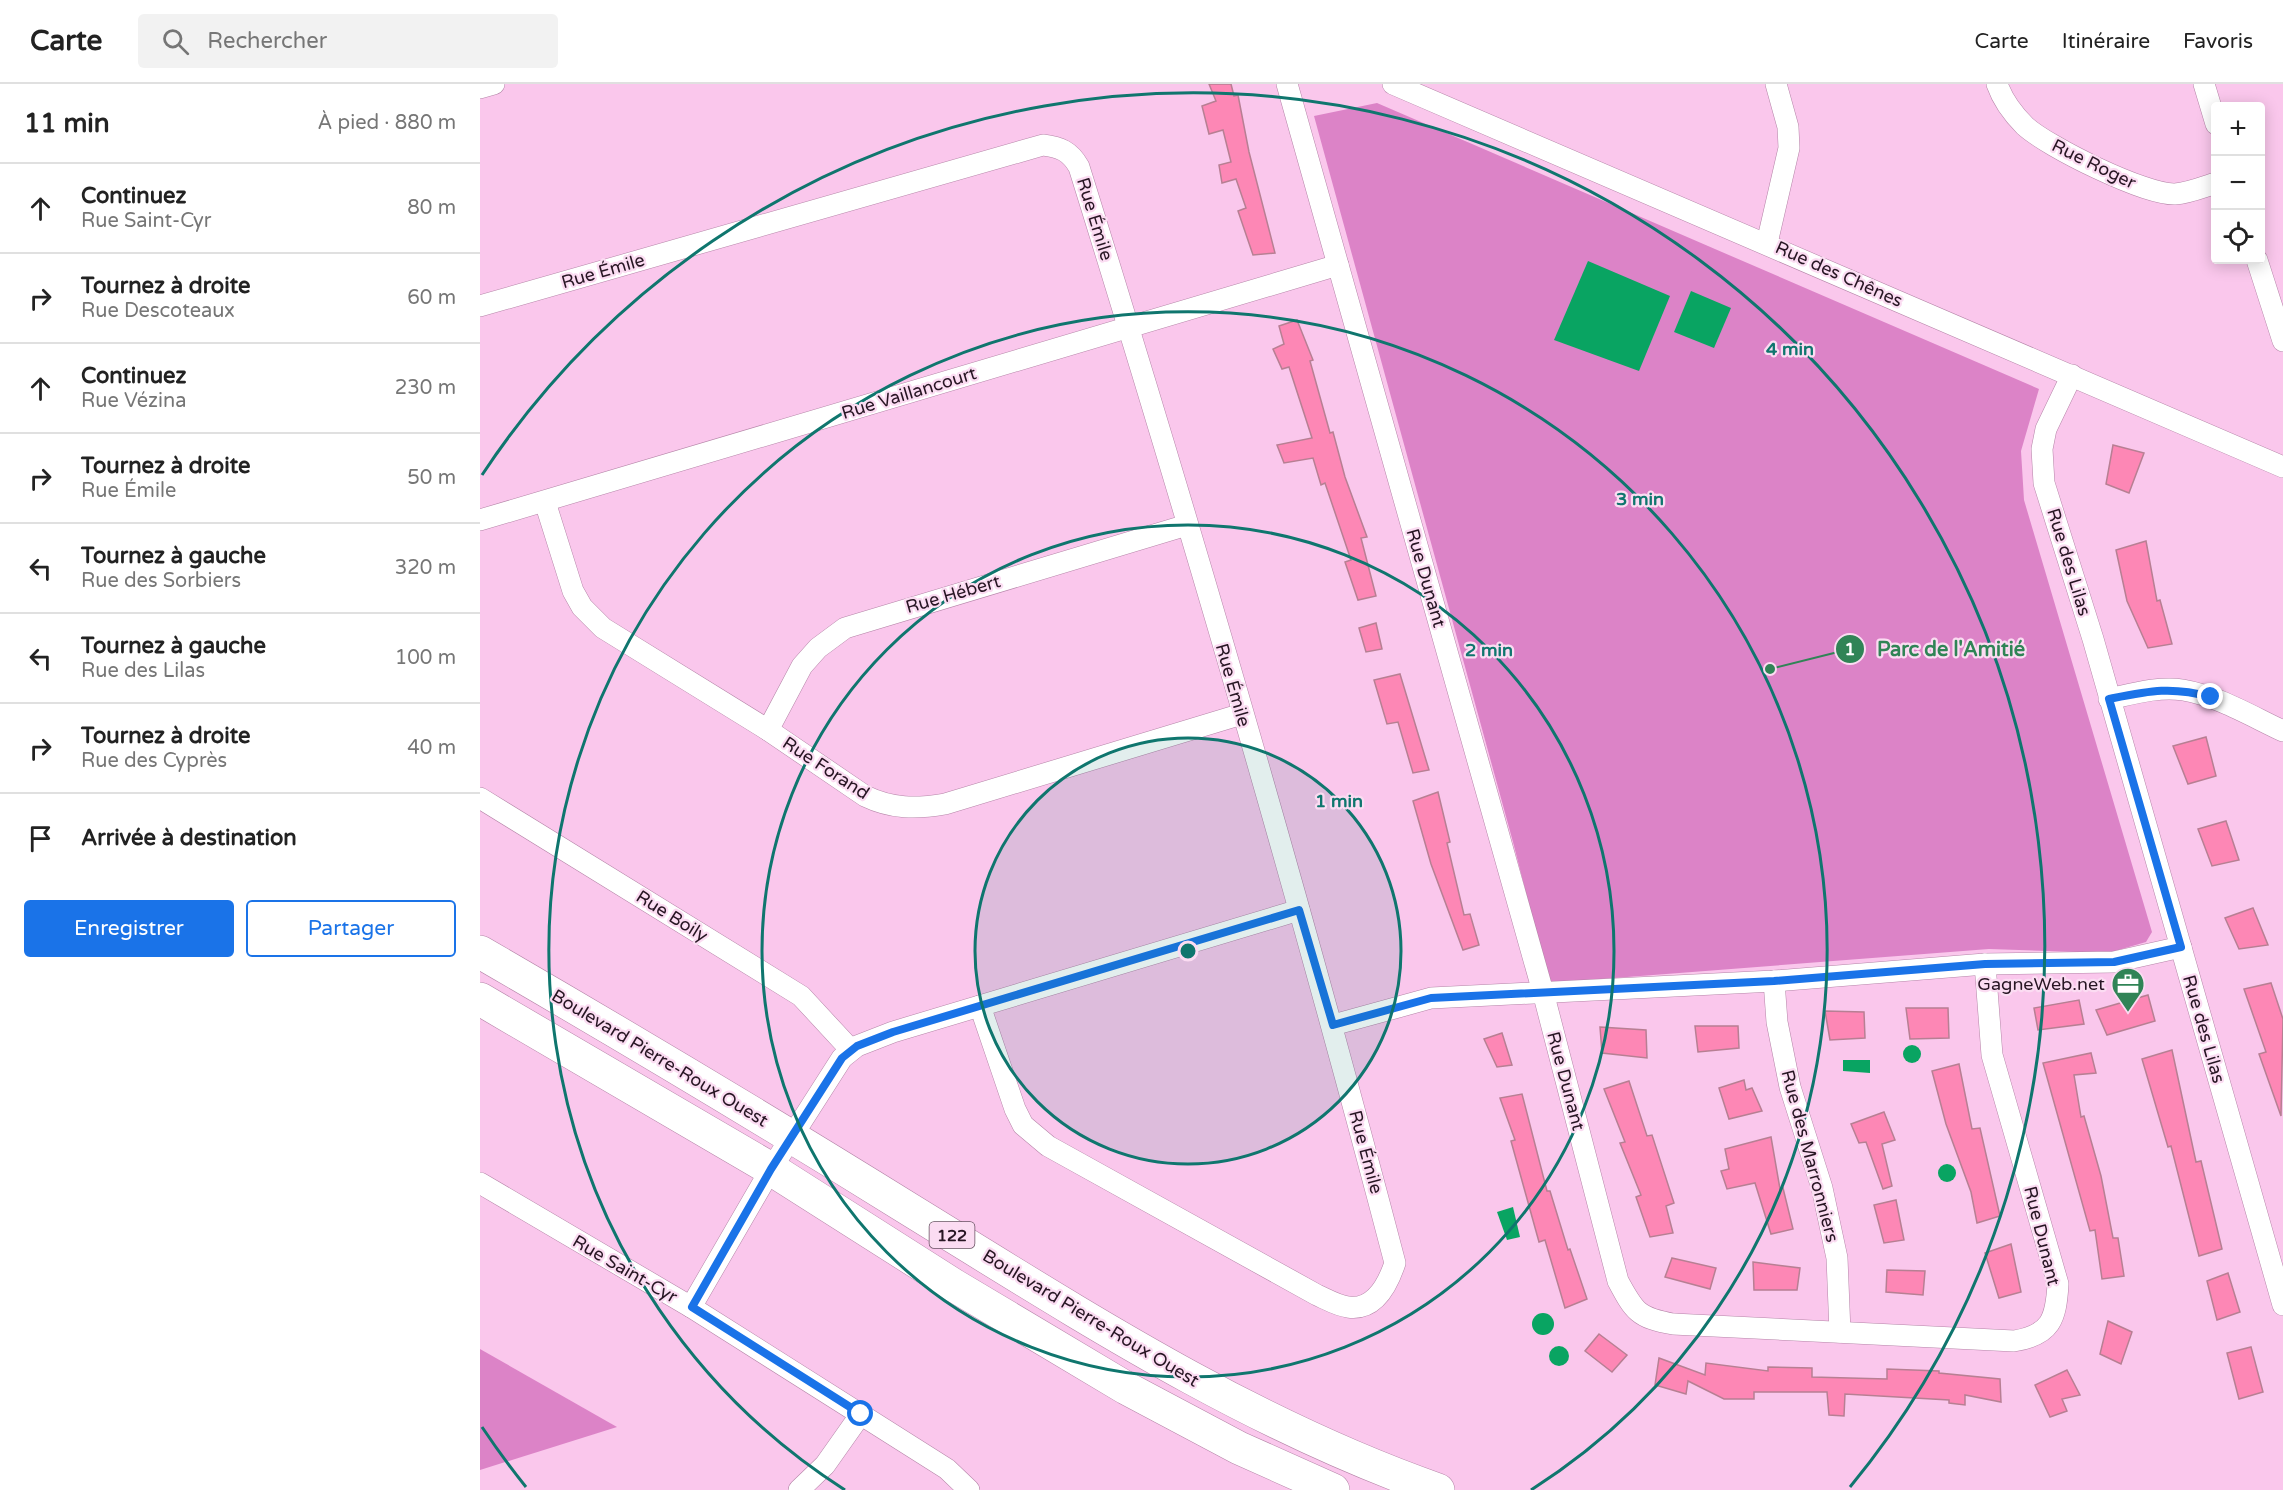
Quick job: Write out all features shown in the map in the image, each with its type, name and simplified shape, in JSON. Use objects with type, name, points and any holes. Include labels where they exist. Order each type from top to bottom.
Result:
[{"type":"main road","name":"Boulevard Pierre-Roux Ouest","points":[[480,952],[791,1136],[1142,1352],[1269,1419],[1438,1490]]},
{"type":"main road","name":"122","points":[[480,999],[771,1169],[955,1286],[1126,1388],[1239,1448],[1333,1490]]},
{"type":"street","points":[[480,88],[494,84]]},
{"type":"street","name":"Rue Dunant","points":[[1287,84],[1543,992],[1618,1281],[1632,1308],[1645,1317],[1673,1324],[2014,1341],[2028,1339],[2046,1328],[2058,1307],[2058,1284],[1992,1055],[1985,964]]},
{"type":"street","name":"Rue des Chênes","points":[[1393,84],[2283,467]]},
{"type":"street","points":[[1767,243],[1790,148],[1788,127],[1776,84]]},
{"type":"street","name":"Rue Roger","points":[[1997,84],[2003,101],[2015,116],[2050,144],[2144,188],[2175,194],[2211,184]]},
{"type":"street","points":[[2204,84],[2211,107]]},
{"type":"street","name":"Rue Émile","points":[[480,306],[1043,144],[1060,147],[1073,156],[1079,167],[1129,327],[1333,1025],[1395,1263],[1389,1281],[1378,1297],[1362,1305],[1348,1307],[1317,1295],[1033,1135],[1023,1125],[1009,1095],[980,1006]]},
{"type":"street","points":[[2259,264],[2283,341]]},
{"type":"street","name":"Rue Vaillancourt","points":[[480,520],[1338,265]]},
{"type":"street","name":"Rue des Lilas","points":[[2072,375],[2046,429],[2042,449],[2044,483],[2066,548],[2283,1305]]},
{"type":"street","name":"Rue Forand","points":[[545,502],[573,591],[591,617],[613,636],[768,730],[865,796],[880,803],[915,809],[945,804],[1242,714]]},
{"type":"street","name":"Rue Hébert","points":[[768,730],[802,666],[818,648],[845,628],[1187,525]]},
{"type":"street","points":[[2109,699],[2147,691],[2181,689],[2211,697],[2283,731]]},
{"type":"street","name":"Rue Boily","points":[[480,798],[801,996],[850,1050]]},
{"type":"street","points":[[692,1307],[791,1136],[842,1058],[850,1050],[893,1032],[1299,910]]},
{"type":"street","points":[[1333,1025],[1431,998],[1774,981],[1985,964],[2114,962],[2181,947]]},
{"type":"street","name":"Rue des Marronniers","points":[[1774,981],[1777,1022],[1790,1086],[1822,1188],[1838,1258],[1840,1332]]},
{"type":"street","name":"Rue Saint-Cyr","points":[[480,1183],[692,1307],[947,1469],[969,1490]]},
{"type":"street","points":[[799,1490],[825,1466],[861,1414]]},
{"type":"shaded area","points":[[1377,103],[2039,389],[2021,451],[2024,500],[2152,932],[2146,942],[2108,953],[1989,949],[1549,983],[1513,842],[1314,116]]},
{"type":"shaded area","points":[[1588,261],[1670,296],[1639,371],[1554,340]]},
{"type":"shaded area","points":[[1691,291],[1731,308],[1714,348],[1674,332]]},
{"type":"shaded area","points":[[1908,1045],[1916,1045],[1921,1050],[1919,1061],[1908,1063],[1903,1058],[1903,1050]]},
{"type":"shaded area","points":[[1843,1060],[1870,1060],[1870,1073],[1843,1071]]},
{"type":"shaded area","points":[[1943,1164],[1951,1164],[1956,1169],[1954,1180],[1943,1182],[1938,1177],[1938,1169]]},
{"type":"shaded area","points":[[1513,1207],[1520,1237],[1507,1240],[1497,1212]]},
{"type":"shaded area","points":[[1543,1313],[1553,1320],[1554,1324],[1547,1334],[1543,1335],[1533,1328],[1532,1324],[1539,1314]]},
{"type":"shaded area","points":[[1559,1346],[1566,1349],[1569,1356],[1566,1363],[1559,1366],[1552,1363],[1549,1356],[1552,1349]]},
{"type":"shaded area","points":[[480,1349],[617,1427],[480,1470]]},
{"type":"building","points":[[1209,84],[1231,84],[1234,96],[1238,95],[1249,152],[1275,253],[1253,255],[1238,211],[1246,208],[1236,179],[1222,183],[1219,165],[1231,162],[1223,130],[1209,134],[1202,106],[1216,101]]},
{"type":"building","points":[[1297,320],[1313,360],[1310,361],[1330,433],[1333,432],[1345,477],[1367,537],[1361,538],[1376,596],[1358,600],[1345,562],[1351,560],[1325,483],[1321,485],[1313,458],[1284,463],[1277,445],[1312,438],[1289,367],[1282,369],[1273,349],[1284,344],[1279,326]]},
{"type":"building","points":[[2113,445],[2144,453],[2129,493],[2106,484]]},
{"type":"building","points":[[2146,541],[2157,601],[2160,600],[2172,644],[2148,648],[2127,601],[2116,550]]},
{"type":"building","points":[[1376,623],[1382,649],[1366,652],[1359,628]]},
{"type":"building","points":[[1400,674],[1429,770],[1413,773],[1398,722],[1387,724],[1374,680]]},
{"type":"building","points":[[2206,737],[2216,776],[2188,784],[2173,746]]},
{"type":"building","points":[[1438,792],[1464,915],[1470,914],[1479,945],[1463,950],[1431,864],[1413,801]]},
{"type":"building","points":[[2226,821],[2239,860],[2212,866],[2198,829]]},
{"type":"building","points":[[2253,908],[2268,945],[2239,949],[2225,918]]},
{"type":"building","points":[[2271,983],[2283,1019],[2281,1116],[2259,1054],[2266,1052],[2244,989]]},
{"type":"building","points":[[2148,995],[2155,1021],[2107,1035],[2096,1010]]},
{"type":"building","points":[[2079,1000],[2084,1024],[2038,1030],[2034,1008]]},
{"type":"building","points":[[1906,1008],[1948,1008],[1949,1038],[1910,1039]]},
{"type":"building","points":[[1825,1011],[1864,1012],[1865,1038],[1830,1040]]},
{"type":"building","points":[[1695,1026],[1738,1026],[1739,1048],[1698,1052]]},
{"type":"building","points":[[1600,1027],[1646,1030],[1647,1058],[1602,1053]]},
{"type":"building","points":[[1502,1033],[1512,1065],[1497,1067],[1484,1039]]},
{"type":"building","points":[[2172,1050],[2196,1162],[2201,1161],[2222,1249],[2199,1256],[2171,1146],[2168,1147],[2142,1059]]},
{"type":"building","points":[[2091,1053],[2096,1073],[2074,1075],[2081,1117],[2084,1116],[2101,1176],[2113,1238],[2118,1238],[2124,1276],[2102,1279],[2095,1230],[2090,1231],[2043,1063]]},
{"type":"building","points":[[1959,1064],[1972,1129],[1980,1128],[2000,1216],[1977,1223],[1971,1192],[1946,1124],[1932,1071]]},
{"type":"building","points":[[1744,1080],[1746,1090],[1752,1088],[1762,1111],[1729,1119],[1719,1088]]},
{"type":"building","points":[[1629,1081],[1647,1136],[1652,1135],[1674,1203],[1666,1206],[1673,1233],[1650,1237],[1636,1197],[1641,1195],[1620,1143],[1625,1142],[1604,1089]]},
{"type":"building","points":[[1522,1094],[1547,1191],[1550,1191],[1568,1250],[1570,1249],[1587,1299],[1565,1308],[1545,1240],[1539,1242],[1511,1141],[1515,1140],[1500,1098]]},
{"type":"building","points":[[1884,1112],[1895,1140],[1882,1144],[1892,1186],[1883,1189],[1866,1142],[1859,1143],[1851,1124]]},
{"type":"building","points":[[1771,1137],[1780,1189],[1783,1188],[1793,1229],[1771,1234],[1755,1183],[1727,1189],[1721,1171],[1729,1169],[1725,1149]]},
{"type":"building","points":[[1896,1200],[1904,1240],[1884,1243],[1874,1205]]},
{"type":"building","points":[[2011,1244],[2021,1292],[1999,1298],[1985,1253]]},
{"type":"building","points":[[1672,1258],[1716,1268],[1710,1289],[1665,1277]]},
{"type":"building","points":[[1753,1262],[1800,1268],[1797,1290],[1754,1290]]},
{"type":"building","points":[[1887,1270],[1925,1271],[1923,1295],[1886,1292]]},
{"type":"building","points":[[2228,1273],[2240,1312],[2217,1320],[2207,1281]]},
{"type":"building","points":[[2108,1321],[2132,1332],[2121,1364],[2100,1354]]},
{"type":"building","points":[[1599,1334],[1627,1355],[1612,1372],[1585,1351]]},
{"type":"building","points":[[2251,1347],[2263,1392],[2239,1399],[2227,1353]]},
{"type":"building","points":[[1659,1358],[1705,1375],[1706,1363],[1768,1371],[1768,1367],[1812,1368],[1812,1377],[1887,1379],[1887,1369],[1939,1371],[1939,1373],[2000,1379],[2001,1402],[1965,1395],[1965,1405],[1949,1403],[1949,1400],[1845,1394],[1844,1416],[1829,1415],[1827,1392],[1754,1392],[1754,1399],[1724,1399],[1688,1381],[1686,1394],[1655,1385]]},
{"type":"building","points":[[2067,1370],[2080,1395],[2062,1399],[2067,1411],[2050,1417],[2035,1385]]},
{"type":"place","name":"Parc de l'Amitié","points":[[1770,669]]},
{"type":"place","name":"GagneWeb.net","points":[[2128,1013]]},
{"type":"route","points":[[861,1414],[692,1307],[791,1136],[842,1058],[857,1046],[893,1032],[1299,910],[1333,1025],[1384,1009],[1431,998],[1774,981],[1985,964],[2114,962],[2181,947],[2109,699],[2147,691],[2181,689],[2211,697]]}]
